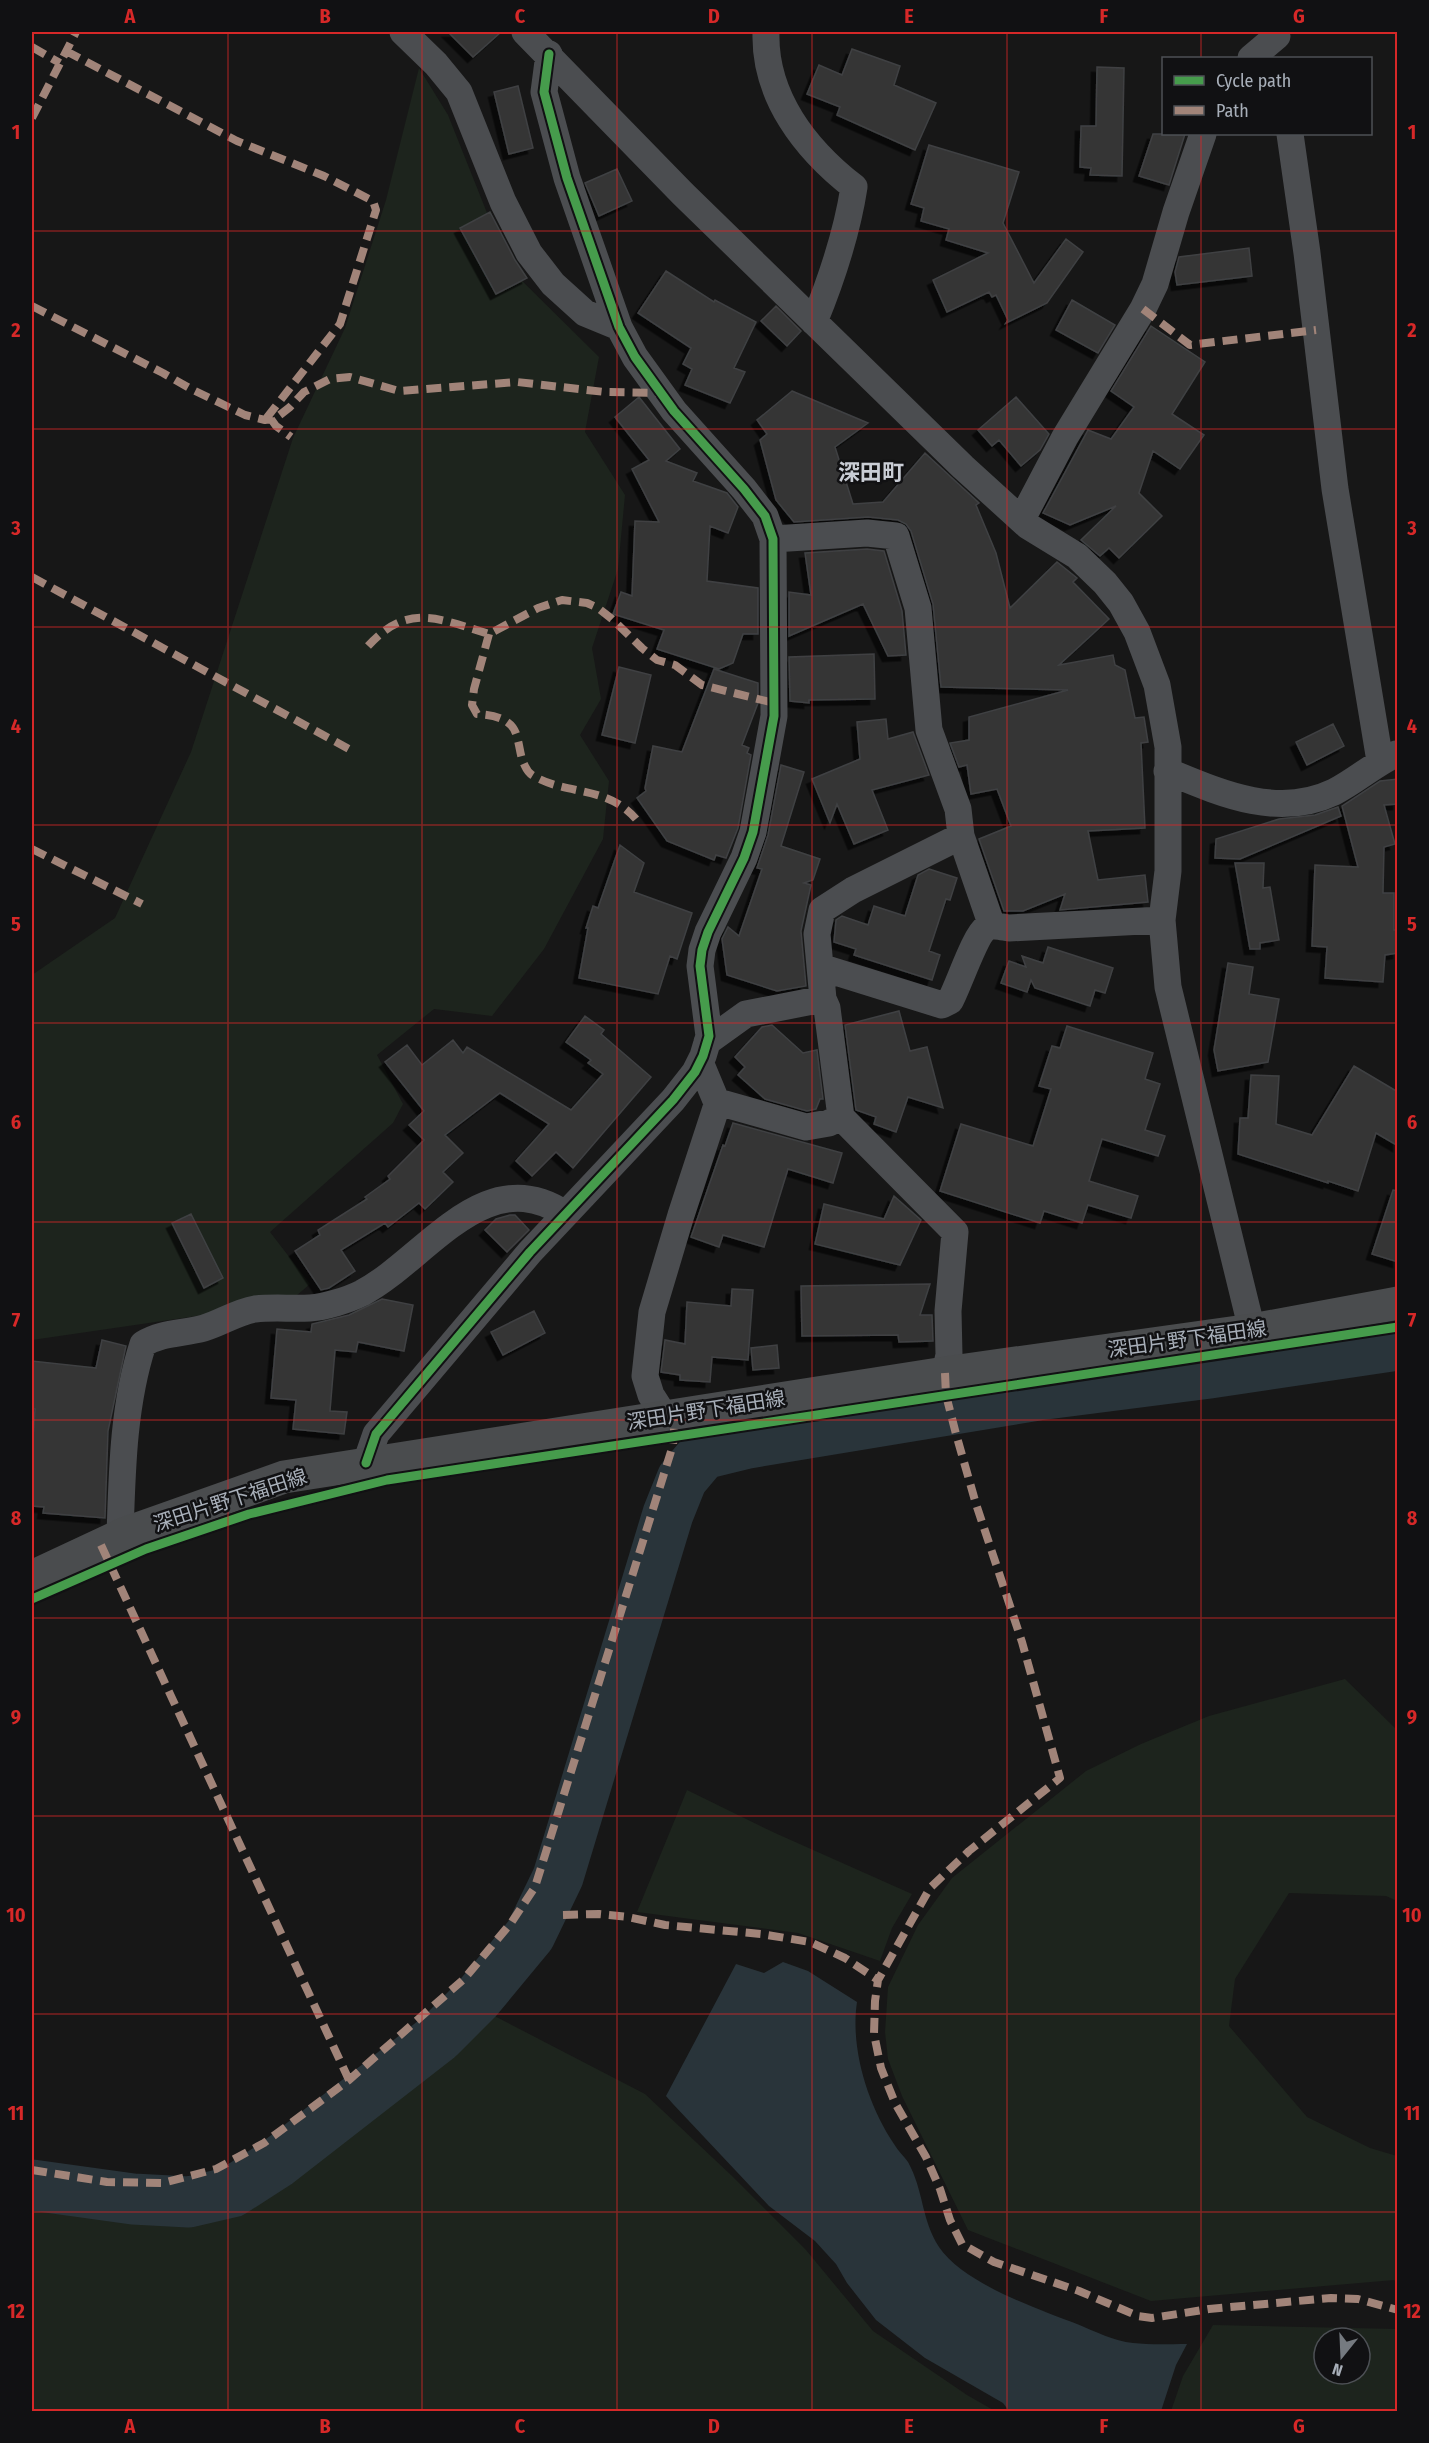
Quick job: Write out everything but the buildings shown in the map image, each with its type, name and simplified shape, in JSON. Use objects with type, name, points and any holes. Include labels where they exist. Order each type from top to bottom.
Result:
[{"type":"main road","name":"深田片野下福田線","points":[[32,1577],[120,1536],[284,1478],[366,1463],[945,1374],[1252,1330],[1398,1303]]},
{"type":"street","points":[[403,32],[436,64],[459,92],[503,202],[529,253],[553,285],[585,313],[619,327]]},
{"type":"street","points":[[525,32],[549,54],[625,135],[963,466],[1028,526],[1077,556],[1121,603],[1137,632],[1157,685],[1168,747],[1167,771],[1170,801],[1168,871],[1162,920],[1168,987],[1252,1330]]},
{"type":"street","points":[[766,32],[765,48],[769,74],[783,105],[806,142],[829,167],[854,187],[842,242],[814,322]]},
{"type":"street","points":[[1253,57],[1278,42]]},
{"type":"street","points":[[366,1463],[376,1434],[530,1252],[673,1100],[695,1072],[709,1036],[700,966],[702,950],[708,932],[744,858],[753,832],[774,716],[773,539],[765,516],[744,489],[674,411],[635,357],[619,327],[567,178],[544,92],[549,54]]},
{"type":"street","points":[[1022,519],[1065,437],[1143,309],[1155,284],[1176,212],[1203,135]]},
{"type":"street","points":[[1167,771],[1242,799],[1282,805],[1317,799],[1334,792],[1389,757],[1335,489],[1307,253],[1290,135]]},
{"type":"street","points":[[773,539],[867,533],[896,536],[918,608],[929,730],[957,809],[961,836],[992,926]]},
{"type":"street","points":[[945,1374],[949,1355],[948,1311],[955,1232],[841,1117],[827,1008],[823,999],[817,934],[822,910],[853,890],[961,836]]},
{"type":"street","points":[[820,967],[942,1005],[950,1001],[972,950],[984,929],[992,926],[1009,928],[1162,920]]},
{"type":"street","points":[[704,1052],[746,1014],[823,999]]},
{"type":"street","points":[[704,1052],[715,1098],[718,1102],[806,1127],[829,1123],[841,1117]]},
{"type":"street","points":[[665,1417],[651,1395],[645,1376],[652,1312],[718,1102]]},
{"type":"street","points":[[120,1536],[122,1464],[135,1368],[143,1344],[156,1336],[202,1329],[255,1309],[313,1308],[361,1293],[388,1275],[431,1240],[486,1204],[512,1197],[530,1198],[552,1205],[565,1214]]},
{"type":"shaded area","points":[[419,68],[448,115],[509,268],[599,357],[585,432],[625,495],[618,569],[592,648],[601,699],[580,735],[609,781],[603,839],[544,949],[492,1016],[434,1009],[377,1055],[403,1104],[393,1123],[270,1232],[310,1284],[296,1296],[231,1311],[32,1340],[32,975],[115,918],[191,752],[293,438],[345,328],[386,200]]},
{"type":"shaded area","points":[[1345,1679],[1397,1730],[1397,1901],[1386,1896],[1289,1893],[1235,1979],[1229,2026],[1307,2117],[1370,2148],[1397,2156],[1397,2283],[1394,2280],[1151,2301],[968,2230],[902,2096],[888,2059],[885,2032],[888,1987],[918,1925],[952,1878],[1086,1771],[1141,1744],[1209,1716]]},
{"type":"shaded area","points":[[687,1790],[775,1833],[912,1894],[892,1928],[880,1961],[798,1933],[637,1912]]},
{"type":"shaded area","points":[[783,1962],[808,1971],[857,2002],[856,2039],[869,2094],[885,2129],[908,2162],[929,2226],[939,2247],[965,2272],[1022,2303],[1119,2340],[1133,2343],[1187,2344],[1176,2365],[1161,2411],[1009,2411],[1003,2403],[925,2358],[876,2320],[847,2283],[836,2264],[815,2241],[769,2206],[666,2096],[736,1964],[764,1973]]},
{"type":"shaded area","points":[[479,2008],[645,2094],[806,2250],[873,2331],[967,2395],[995,2411],[32,2411],[32,2197],[206,2217],[282,2187],[410,2075]]},
{"type":"shaded area","points":[[1213,2325],[1312,2327],[1312,2386],[1372,2386],[1372,2328],[1397,2329],[1397,2411],[1171,2411],[1183,2376]]},
{"type":"waterway","points":[[32,2185],[133,2199],[189,2202],[232,2192],[277,2163],[439,2037],[477,1999],[530,1935],[558,1877],[668,1514],[682,1479],[703,1454],[748,1443],[1038,1395],[1210,1373],[1398,1345]]},
{"type":"marked path","points":[[32,118],[76,32]]},
{"type":"marked path","points":[[32,47],[60,63]]},
{"type":"marked path","points":[[66,51],[237,141],[324,176],[373,201],[376,210],[340,324],[265,420]]},
{"type":"marked path","points":[[32,306],[191,389],[245,415],[265,420],[276,418],[304,392],[330,379],[350,377],[399,391],[517,382],[605,392],[661,393]]},
{"type":"marked path","points":[[1143,309],[1190,345],[1316,330]]},
{"type":"marked path","points":[[271,419],[276,426],[291,437]]},
{"type":"marked path","points":[[32,577],[349,749]]},
{"type":"marked path","points":[[368,646],[397,623],[411,619],[425,618],[455,623],[489,634],[538,608],[562,600],[587,603],[612,619],[657,660],[675,665],[702,685],[774,703]]},
{"type":"marked path","points":[[489,634],[474,689],[472,705],[477,714],[502,719],[511,726],[515,731],[524,764],[532,775],[545,782],[612,801],[625,808],[636,819]]},
{"type":"marked path","points":[[32,849],[142,904]]},
{"type":"marked path","points":[[945,1373],[946,1395],[956,1434],[976,1504],[1022,1642],[1060,1778],[969,1851],[930,1888],[878,1980],[874,2034],[881,2068],[895,2103],[926,2157],[950,2220],[962,2244],[994,2262],[1079,2291],[1138,2316],[1152,2318],[1209,2309],[1331,2298],[1358,2299],[1398,2310]]},
{"type":"marked path","points":[[32,2170],[107,2182],[163,2183],[216,2169],[264,2143],[349,2080],[464,1979],[511,1923],[535,1887],[673,1445],[675,1415]]},
{"type":"marked path","points":[[101,1545],[349,2080]]},
{"type":"marked path","points":[[563,1915],[599,1914],[628,1917],[665,1925],[761,1934],[810,1942],[845,1958],[878,1980]]},
{"type":"cycle path","points":[[366,1463],[376,1434],[530,1252],[673,1100],[695,1072],[709,1036],[700,966],[702,950],[708,932],[744,858],[753,832],[774,716],[773,539],[765,516],[744,489],[674,411],[635,357],[619,327],[567,178],[544,92],[549,54]]},
{"type":"cycle path","points":[[32,1599],[146,1549],[249,1514],[387,1480],[1398,1327]]},
{"type":"district","name":"深田町","points":[[871,472]]}]
